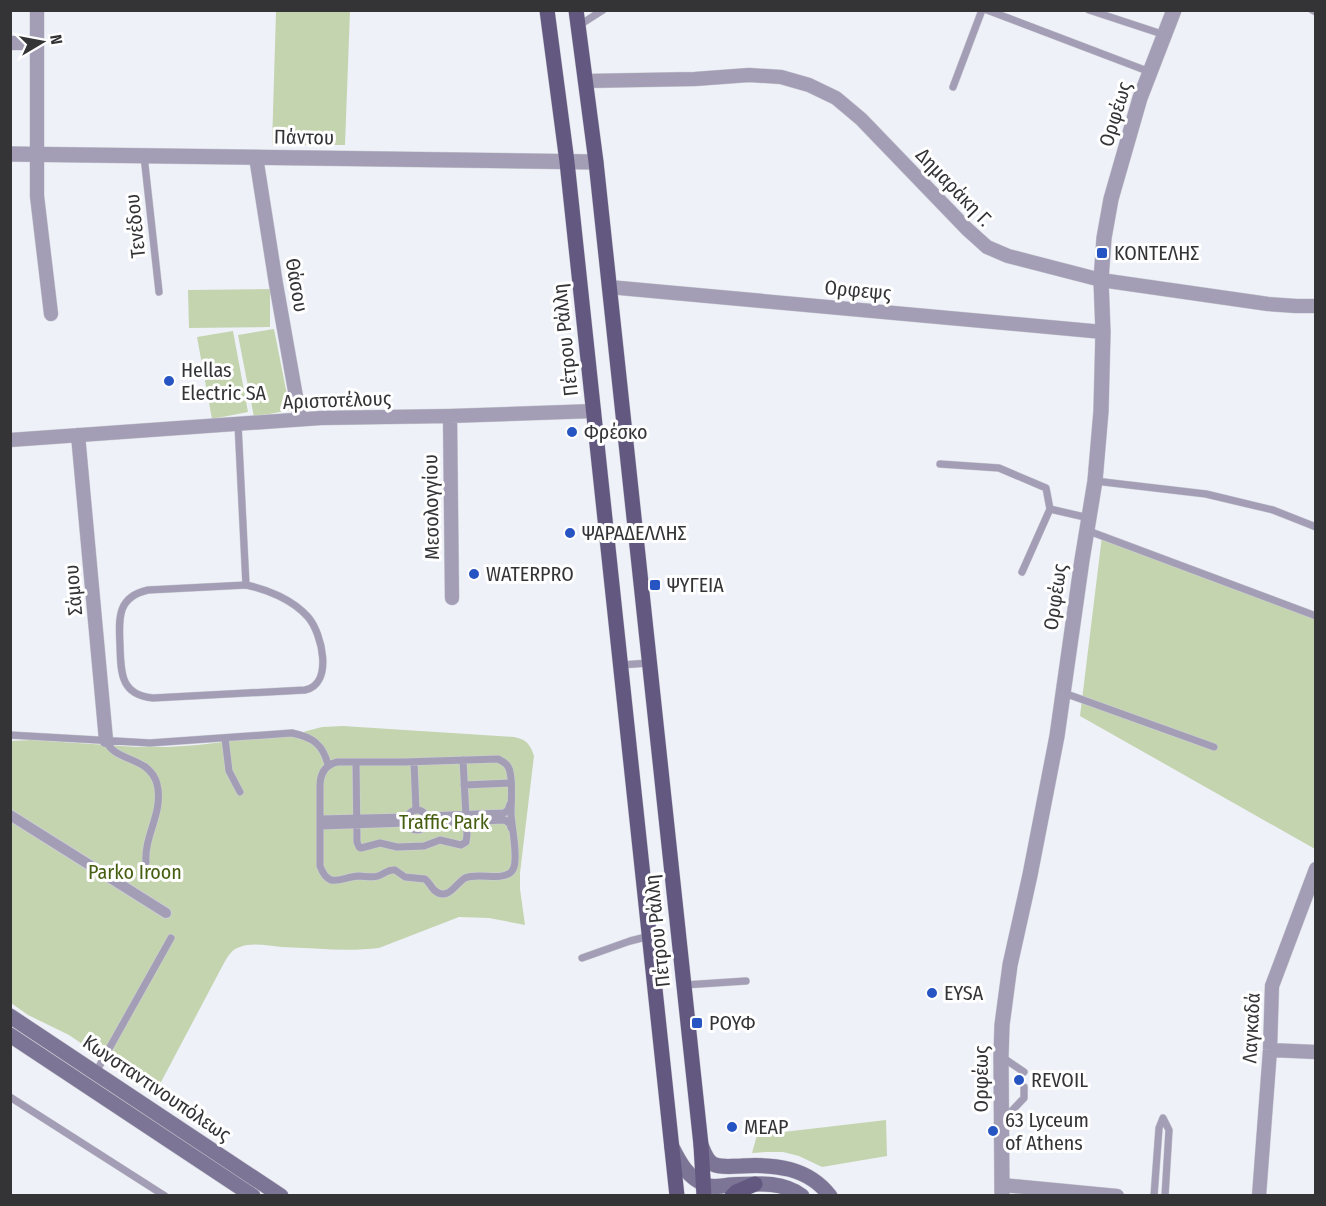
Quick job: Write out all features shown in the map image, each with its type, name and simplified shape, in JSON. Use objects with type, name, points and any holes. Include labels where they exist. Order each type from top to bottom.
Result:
[{"type":"main road","name":"Πέτρου Ράλλη","points":[[547,10],[567,162],[677,1196]]},
{"type":"main road","name":"Πέτρου Ράλλη","points":[[577,18],[596,162],[704,1190]]},
{"type":"main road","name":"Κωνσταντινουπόλεως","points":[[10,1016],[281,1196]]},
{"type":"main road","name":"Κωνσταντινουπόλεως","points":[[10,1035],[253,1196]]},
{"type":"main road","points":[[701,1145],[706,1157],[712,1163],[721,1166],[784,1167],[816,1182],[830,1196]]},
{"type":"main road","points":[[672,1147],[681,1165],[704,1190],[706,1186],[755,1184],[783,1186],[794,1189],[802,1196]]},
{"type":"main road","points":[[732,1196],[755,1184]]},
{"type":"street","points":[[37,10],[37,196],[51,314]]},
{"type":"street","name":"Ορφέως","points":[[1002,1190],[1002,1025],[1010,965],[1052,760],[1095,481],[1101,411],[1103,332],[1101,280],[1104,238],[1111,199],[1140,98],[1174,10]]},
{"type":"street","points":[[10,43],[36,43]]},
{"type":"street","name":"Δημαράκη Γ.","points":[[585,81],[695,79],[750,75],[781,77],[809,85],[836,98],[861,118],[967,230],[987,247],[1008,256],[1101,280],[1268,304],[1316,306]]},
{"type":"street","name":"Πάντου","points":[[10,154],[596,162]]},
{"type":"street","name":"Θάσου","points":[[256,157],[300,419]]},
{"type":"street","name":"Ορφεψς","points":[[609,287],[1103,332]]},
{"type":"street","name":"Αριστοτέλους","points":[[10,440],[300,419],[594,411]]},
{"type":"street","name":"Μεσολογγίου","points":[[450,416],[452,598]]},
{"type":"street","name":"Σάμου","points":[[78,435],[106,740]]},
{"type":"street","points":[[10,815],[166,913]]},
{"type":"street","name":"Λαγκαδά","points":[[1259,1196],[1270,1050],[1272,986],[1316,869]]},
{"type":"street","points":[[1270,1050],[1316,1052]]},
{"type":"street","points":[[1002,1190],[1117,1196]]},
{"type":"lane","points":[[577,18],[603,10]]},
{"type":"lane","points":[[953,87],[982,10]]},
{"type":"lane","points":[[987,10],[1150,72]]},
{"type":"lane","points":[[1089,10],[1164,35]]},
{"type":"lane","name":"Τενέδου","points":[[144,156],[159,292]]},
{"type":"lane","points":[[238,424],[246,585]]},
{"type":"lane","points":[[940,464],[999,468],[1046,488],[1050,509],[1022,572]]},
{"type":"lane","points":[[1095,481],[1206,494],[1274,510],[1316,527]]},
{"type":"lane","points":[[1050,509],[1316,616]]},
{"type":"lane","points":[[246,585],[260,587],[274,593],[298,608],[310,619],[318,634],[321,650],[321,677],[315,686],[305,690],[153,698],[130,690],[122,676],[119,622],[123,607],[128,600],[148,590],[246,585]]},
{"type":"lane","points":[[621,665],[650,663]]},
{"type":"lane","points":[[1063,693],[1214,747]]},
{"type":"lane","points":[[10,735],[150,743],[292,733],[310,738],[320,746],[328,765]]},
{"type":"lane","points":[[225,738],[229,771],[240,792]]},
{"type":"lane","points":[[106,740],[113,751],[148,768],[155,779],[158,806],[147,844],[146,862]]},
{"type":"lane","points":[[498,759],[502,761],[510,770],[511,783],[515,864],[510,873],[497,876],[476,875],[458,883],[452,891],[443,893],[435,891],[425,879],[405,877],[395,870],[386,871],[378,876],[356,876],[341,880],[326,877],[320,866],[320,779],[328,765],[337,762],[356,762],[498,759]]},
{"type":"lane","points":[[356,762],[357,842],[361,848],[380,843],[397,847],[428,845],[440,840],[463,844],[467,837],[463,760]]},
{"type":"lane","points":[[414,762],[416,810]]},
{"type":"lane","points":[[464,785],[511,783]]},
{"type":"lane","points":[[466,818],[504,813],[511,802]]},
{"type":"lane","points":[[416,810],[422,811],[426,819],[424,827],[417,830],[411,828],[407,820],[411,812],[416,810]]},
{"type":"lane","points":[[426,819],[505,820],[510,824],[513,833]]},
{"type":"lane","points":[[320,823],[407,820]]},
{"type":"lane","points":[[417,830],[418,846]]},
{"type":"lane","points":[[582,958],[650,936]]},
{"type":"lane","points":[[96,1072],[171,938]]},
{"type":"lane","points":[[684,985],[746,981]]},
{"type":"lane","points":[[1001,1056],[1024,1072]]},
{"type":"lane","points":[[1002,1120],[1024,1098],[1024,1087]]},
{"type":"lane","points":[[10,1097],[165,1196]]},
{"type":"lane","points":[[1154,1196],[1159,1128],[1163,1118],[1169,1130],[1165,1196]]},
{"type":"green space","points":[[276,11],[350,11],[345,145],[272,145]]},
{"type":"green space","points":[[270,289],[270,327],[189,328],[188,290]]},
{"type":"green space","points":[[274,329],[290,410],[254,417],[238,335]]},
{"type":"green space","points":[[233,331],[248,412],[212,419],[197,337]]},
{"type":"green space","points":[[1102,536],[1315,619],[1315,849],[1080,716]]},
{"type":"green space","name":"Parko Iroon","points":[[343,726],[514,737],[527,743],[534,756],[520,873],[525,925],[489,918],[459,917],[379,948],[355,950],[255,945],[237,948],[230,953],[224,963],[160,1084],[147,1088],[69,1035],[28,1015],[11,1003],[10,741],[32,740],[168,747]]},
{"type":"green space","points":[[886,1120],[887,1156],[822,1167],[799,1156],[783,1152],[752,1153],[757,1135]]},
{"type":"place","name":"ΚΟΝΤΕΛΗΣ","points":[[1102,253]]},
{"type":"place","name":"Hellas Electric SA","points":[[169,381]]},
{"type":"place","name":"Φρέσκο","points":[[572,432]]},
{"type":"place","name":"ΨΑΡΑΔΕΛΛΗΣ","points":[[570,533]]},
{"type":"place","name":"WATERPRO","points":[[474,574]]},
{"type":"place","name":"ΨΥΓΕΙΑ","points":[[655,585]]},
{"type":"place","name":"EYSA","points":[[932,993]]},
{"type":"place","name":"ΡΟΥΦ","points":[[697,1023]]},
{"type":"place","name":"REVOIL","points":[[1019,1080]]},
{"type":"place","name":"MEAP","points":[[732,1127]]},
{"type":"place","name":"63 Lyceum of Athens","points":[[993,1131]]},
{"type":"park label","name":"Traffic Park","points":[[444,822]]}]
